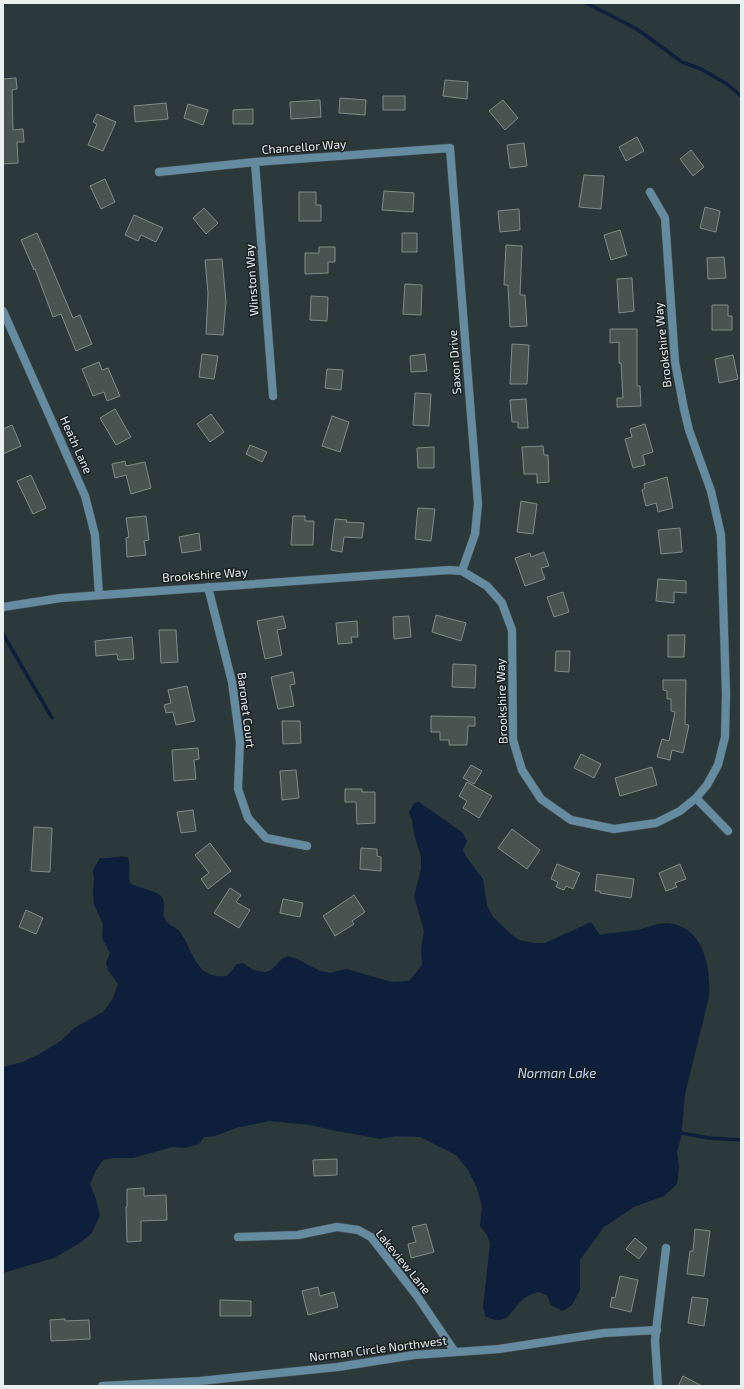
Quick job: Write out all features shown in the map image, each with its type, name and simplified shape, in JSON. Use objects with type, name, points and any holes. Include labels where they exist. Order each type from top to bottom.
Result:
[{"type":"street","name":"Chancellor Way","points":[[159,172],[255,162],[450,148]]},
{"type":"street","name":"Saxon Drive","points":[[450,148],[478,504],[474,534],[462,571]]},
{"type":"street","name":"Winston Way","points":[[255,162],[273,396]]},
{"type":"street","name":"Brookshire Way","points":[[3,607],[61,598],[99,595],[449,570],[462,571],[487,586],[502,603],[512,630],[513,740],[522,770],[541,799],[571,820],[614,829],[656,823],[680,811],[696,798],[707,785],[718,764],[725,737],[726,693],[721,535],[711,491],[689,430],[684,409],[675,362],[665,218],[650,192]]},
{"type":"street","name":"Heath Lane","points":[[3,311],[85,496],[94,535],[99,595]]},
{"type":"street","name":"Baronet Court","points":[[208,587],[232,682],[240,742],[238,789],[248,818],[266,838],[307,846]]},
{"type":"street","points":[[696,798],[728,831]]},
{"type":"street","name":"Lakeview Lane","points":[[238,1237],[298,1235],[337,1227],[358,1230],[371,1237],[417,1296],[455,1352]]},
{"type":"street","points":[[658,1386],[655,1340],[666,1248]]},
{"type":"street","name":"Norman Circle Northwest","points":[[102,1386],[200,1381],[338,1367],[414,1356],[499,1349],[604,1333],[656,1330]]},
{"type":"water","name":"Norman Lake","points":[[419,802],[463,833],[467,841],[463,850],[467,858],[483,879],[487,905],[493,917],[519,940],[534,943],[545,943],[591,922],[600,935],[637,930],[667,923],[680,926],[689,932],[697,940],[703,950],[708,973],[709,997],[685,1094],[681,1138],[677,1152],[679,1167],[677,1184],[664,1196],[634,1207],[604,1227],[580,1260],[580,1290],[572,1305],[562,1311],[551,1305],[547,1295],[538,1292],[526,1297],[505,1319],[493,1319],[485,1316],[483,1307],[490,1243],[487,1235],[480,1226],[482,1206],[477,1188],[468,1170],[456,1155],[420,1137],[396,1136],[381,1139],[310,1125],[269,1121],[236,1128],[215,1136],[204,1137],[199,1144],[185,1148],[172,1147],[133,1158],[114,1158],[103,1160],[96,1170],[90,1184],[96,1199],[100,1216],[91,1234],[80,1243],[54,1258],[3,1273],[3,1067],[23,1062],[43,1052],[62,1040],[74,1028],[103,1012],[112,1000],[118,984],[108,970],[106,963],[110,953],[102,938],[103,924],[94,905],[93,870],[100,858],[121,856],[128,857],[130,883],[161,896],[164,901],[164,917],[180,932],[197,963],[208,973],[216,976],[227,976],[237,964],[243,963],[253,970],[265,972],[271,970],[282,959],[288,956],[320,971],[330,973],[346,969],[392,982],[409,981],[422,965],[421,949],[424,931],[414,896],[421,869],[421,857],[409,812],[414,803]]},
{"type":"building","points":[[16,78],[17,89],[12,90],[13,130],[23,129],[24,142],[17,142],[18,163],[3,164],[3,79]]},
{"type":"building","points":[[445,80],[468,82],[467,99],[443,96]]},
{"type":"building","points":[[383,96],[405,96],[405,110],[383,110]]},
{"type":"building","points":[[340,98],[366,100],[365,115],[339,113]]},
{"type":"building","points":[[320,100],[321,117],[291,119],[290,102]]},
{"type":"building","points":[[503,100],[518,118],[505,130],[489,111]]},
{"type":"building","points":[[166,103],[168,119],[135,122],[134,106]]},
{"type":"building","points":[[188,104],[208,110],[203,125],[184,118]]},
{"type":"building","points":[[253,109],[253,124],[233,124],[233,110]]},
{"type":"building","points":[[97,114],[116,122],[103,151],[88,145],[97,124],[93,122]]},
{"type":"building","points":[[637,137],[644,151],[626,161],[619,147]]},
{"type":"building","points":[[524,143],[527,166],[510,168],[507,145]]},
{"type":"building","points":[[691,150],[704,167],[693,176],[680,159]]},
{"type":"building","points":[[584,175],[604,176],[601,209],[579,207]]},
{"type":"building","points":[[105,179],[115,202],[101,209],[90,186]]},
{"type":"building","points":[[384,191],[414,193],[413,212],[382,210]]},
{"type":"building","points":[[299,192],[316,192],[316,205],[321,205],[321,221],[299,221]]},
{"type":"building","points":[[705,207],[720,211],[716,232],[700,228]]},
{"type":"building","points":[[204,208],[218,223],[206,234],[193,218]]},
{"type":"building","points":[[519,209],[520,230],[500,232],[498,211]]},
{"type":"building","points":[[134,215],[163,228],[156,242],[141,235],[138,241],[125,235]]},
{"type":"building","points":[[620,230],[627,255],[611,260],[604,235]]},
{"type":"building","points":[[37,233],[73,318],[80,315],[92,344],[76,351],[61,314],[53,317],[35,269],[34,270],[21,240]]},
{"type":"building","points":[[402,233],[417,233],[417,252],[402,252]]},
{"type":"building","points":[[506,245],[522,246],[520,295],[525,295],[527,326],[510,327],[508,285],[504,285]]},
{"type":"building","points":[[319,247],[335,247],[335,262],[328,262],[328,273],[305,274],[305,253],[319,253]]},
{"type":"building","points":[[724,257],[726,278],[708,279],[707,258]]},
{"type":"building","points":[[222,259],[226,302],[223,335],[206,334],[208,293],[205,260]]},
{"type":"building","points":[[632,278],[634,311],[619,313],[617,279]]},
{"type":"building","points":[[405,284],[422,285],[421,315],[403,314]]},
{"type":"building","points":[[311,296],[328,297],[327,321],[310,320]]},
{"type":"building","points":[[712,305],[728,305],[728,316],[732,316],[732,330],[712,330]]},
{"type":"building","points":[[610,329],[637,329],[637,386],[640,386],[641,406],[617,407],[617,398],[623,398],[621,363],[619,363],[619,342],[610,343]]},
{"type":"building","points":[[512,344],[529,345],[527,384],[510,384]]},
{"type":"building","points":[[202,354],[218,356],[214,379],[199,377]]},
{"type":"building","points":[[425,354],[427,371],[411,372],[410,356]]},
{"type":"building","points":[[733,355],[738,379],[719,383],[715,359]]},
{"type":"building","points":[[99,362],[102,370],[108,368],[120,396],[107,401],[104,392],[93,396],[82,369]]},
{"type":"building","points":[[327,369],[343,370],[341,390],[325,388]]},
{"type":"building","points":[[415,393],[431,394],[429,426],[413,425]]},
{"type":"building","points":[[526,399],[528,428],[518,428],[518,422],[512,422],[510,400]]},
{"type":"building","points":[[115,409],[131,437],[116,445],[100,418]]},
{"type":"building","points":[[211,414],[224,432],[210,442],[197,424]]},
{"type":"building","points":[[332,416],[349,422],[340,452],[322,446]]},
{"type":"building","points":[[645,424],[653,452],[643,455],[645,465],[633,468],[625,439],[632,437],[630,429]]},
{"type":"building","points":[[12,425],[21,446],[3,454],[3,429]]},
{"type":"building","points":[[250,445],[267,452],[262,462],[246,454]]},
{"type":"building","points":[[543,446],[544,455],[548,455],[549,482],[537,483],[537,474],[524,474],[522,447]]},
{"type":"building","points":[[434,447],[434,468],[418,468],[417,448]]},
{"type":"building","points":[[125,461],[126,466],[145,462],[151,488],[131,494],[126,475],[115,478],[112,464]]},
{"type":"building","points":[[31,475],[46,508],[33,514],[17,481]]},
{"type":"building","points":[[667,477],[673,508],[658,512],[656,503],[646,506],[642,490],[645,488],[644,484]]},
{"type":"building","points":[[521,501],[537,504],[533,534],[517,532]]},
{"type":"building","points":[[418,508],[435,509],[431,541],[415,539]]},
{"type":"building","points":[[146,516],[149,540],[144,541],[146,555],[127,557],[126,538],[129,537],[126,518]]},
{"type":"building","points":[[293,516],[305,516],[305,521],[314,521],[313,545],[291,545]]},
{"type":"building","points":[[335,519],[347,520],[346,522],[364,523],[362,538],[344,537],[342,552],[331,550]]},
{"type":"building","points":[[680,528],[682,552],[661,554],[658,530]]},
{"type":"building","points":[[199,533],[201,550],[182,553],[179,537]]},
{"type":"building","points":[[544,552],[549,566],[541,568],[545,579],[525,586],[515,558],[530,553],[531,557]]},
{"type":"building","points":[[658,579],[686,581],[686,593],[674,592],[674,603],[656,601]]},
{"type":"building","points":[[563,592],[569,612],[554,617],[547,597]]},
{"type":"building","points":[[436,615],[466,623],[461,641],[432,632]]},
{"type":"building","points":[[283,616],[286,628],[277,630],[282,655],[265,659],[257,621]]},
{"type":"building","points":[[409,616],[411,637],[394,639],[393,617]]},
{"type":"building","points":[[357,621],[358,637],[351,637],[352,643],[338,644],[336,623]]},
{"type":"building","points":[[159,630],[176,630],[178,662],[161,663]]},
{"type":"building","points":[[668,635],[685,635],[684,657],[668,657]]},
{"type":"building","points":[[132,637],[134,659],[118,660],[117,654],[96,656],[95,641]]},
{"type":"building","points":[[556,651],[570,651],[569,672],[555,671]]},
{"type":"building","points":[[453,664],[476,665],[475,688],[452,687]]},
{"type":"building","points":[[293,672],[295,684],[290,685],[294,706],[278,709],[271,677]]},
{"type":"building","points":[[663,680],[686,680],[685,724],[689,725],[683,753],[672,750],[670,760],[657,757],[662,739],[669,741],[675,712],[671,711],[671,699],[667,699],[667,691],[663,690]]},
{"type":"building","points":[[187,686],[195,721],[176,725],[173,712],[166,713],[164,705],[171,703],[168,690]]},
{"type":"building","points":[[431,716],[475,717],[475,726],[468,726],[467,745],[449,745],[449,740],[440,740],[440,732],[431,732]]},
{"type":"building","points":[[282,721],[300,721],[301,743],[283,744]]},
{"type":"building","points":[[198,748],[199,759],[194,760],[196,779],[174,781],[172,750]]},
{"type":"building","points":[[581,754],[601,764],[594,778],[574,768]]},
{"type":"building","points":[[471,765],[482,771],[474,784],[463,778]]},
{"type":"building","points":[[652,767],[657,785],[620,796],[615,778]]},
{"type":"building","points":[[296,770],[299,798],[282,800],[280,771]]},
{"type":"building","points":[[467,782],[492,796],[479,818],[463,808],[467,801],[459,796]]},
{"type":"building","points":[[345,789],[362,789],[362,792],[375,792],[375,823],[357,824],[356,802],[345,802]]},
{"type":"building","points":[[193,810],[196,831],[181,833],[177,812]]},
{"type":"building","points":[[34,827],[52,828],[50,872],[31,871]]},
{"type":"building","points":[[512,829],[540,850],[527,869],[498,848]]},
{"type":"building","points":[[210,843],[231,871],[208,889],[201,879],[209,873],[195,855]]},
{"type":"building","points":[[361,848],[377,849],[377,856],[381,857],[381,871],[360,869]]},
{"type":"building","points":[[557,864],[580,873],[573,889],[566,886],[564,890],[556,887],[558,882],[551,879]]},
{"type":"building","points":[[680,864],[686,879],[675,883],[677,887],[666,891],[659,873]]},
{"type":"building","points":[[597,874],[634,879],[631,898],[595,891]]},
{"type":"building","points":[[230,888],[241,895],[236,902],[250,910],[239,928],[214,913]]},
{"type":"building","points":[[354,895],[365,912],[352,921],[354,924],[335,936],[323,916]]},
{"type":"building","points":[[283,899],[303,903],[300,917],[280,913]]},
{"type":"building","points":[[26,910],[43,918],[36,934],[19,927]]},
{"type":"building","points":[[337,1159],[337,1175],[314,1176],[313,1160]]},
{"type":"building","points":[[144,1188],[144,1196],[166,1195],[167,1220],[141,1221],[141,1241],[127,1242],[127,1189]]},
{"type":"building","points":[[426,1224],[434,1252],[411,1258],[408,1244],[416,1242],[412,1227]]},
{"type":"building","points":[[695,1229],[710,1231],[704,1276],[687,1274],[690,1251],[693,1251]]},
{"type":"building","points":[[635,1238],[647,1248],[639,1259],[626,1249]]},
{"type":"building","points":[[620,1276],[638,1280],[631,1312],[610,1307],[612,1297],[615,1298]]},
{"type":"building","points":[[318,1287],[320,1296],[334,1292],[338,1307],[308,1315],[302,1291]]},
{"type":"building","points":[[692,1297],[708,1299],[704,1326],[688,1323]]},
{"type":"building","points":[[220,1300],[251,1301],[251,1316],[220,1316]]},
{"type":"building","points":[[65,1319],[65,1321],[89,1320],[90,1339],[51,1341],[50,1320]]},
{"type":"building","points":[[683,1376],[702,1386],[678,1386]]},
{"type":"waterway","points":[[586,3],[637,29],[682,62],[701,69],[727,84],[741,96]]},
{"type":"waterway","points":[[3,634],[52,718]]},
{"type":"waterway","points":[[681,1133],[709,1138],[741,1140]]}]
